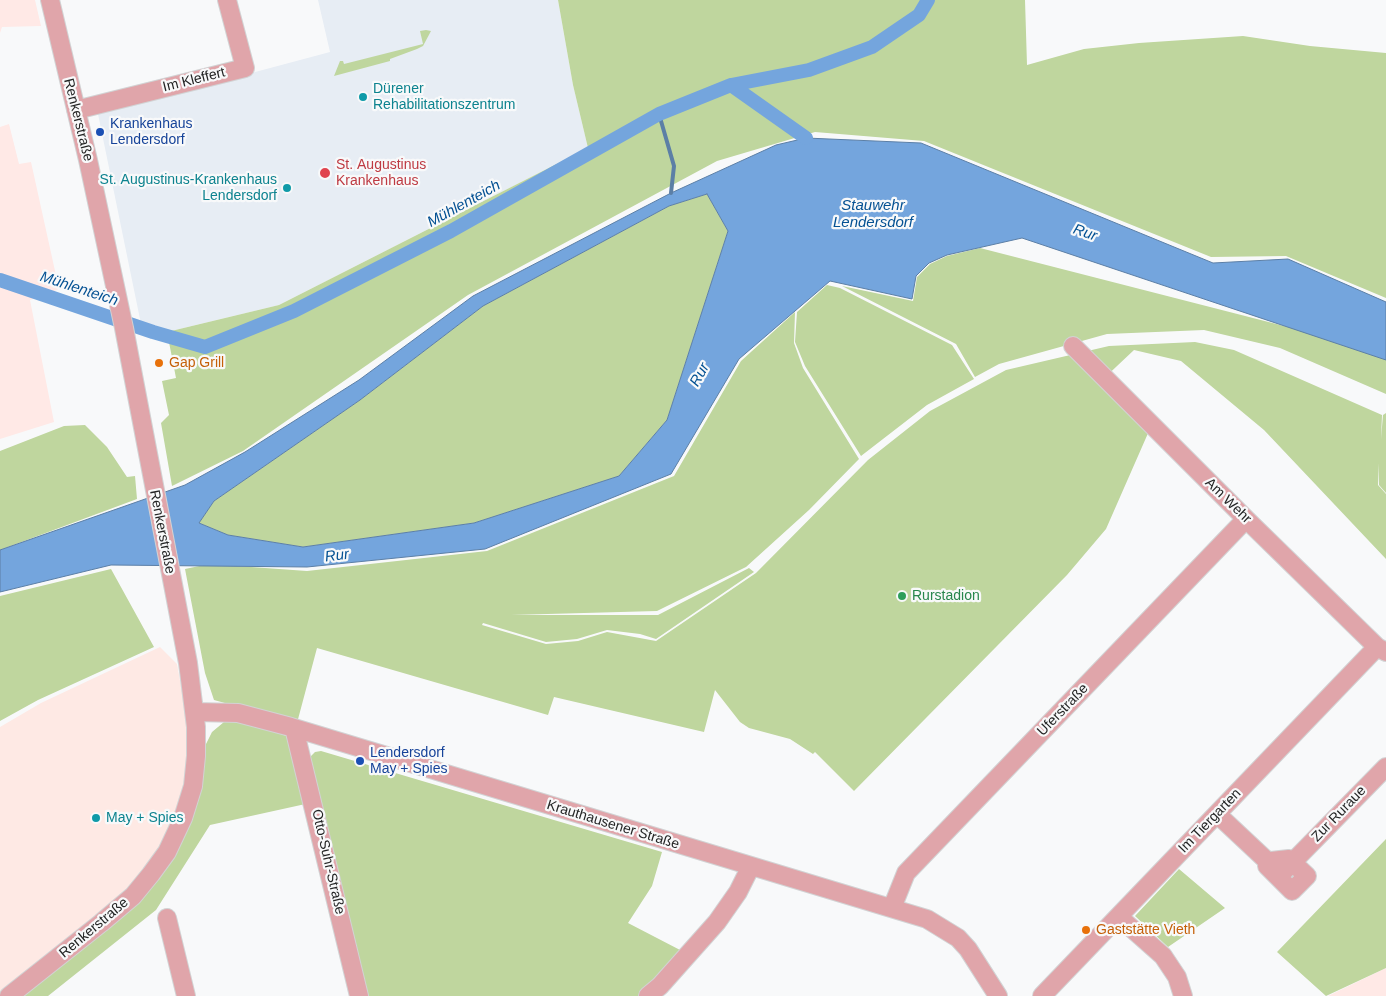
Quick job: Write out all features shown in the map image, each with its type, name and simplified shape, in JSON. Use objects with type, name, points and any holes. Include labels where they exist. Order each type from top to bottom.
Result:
[{"type":"street","name":"Renkerstraße","points":[[9,996],[133,896],[166,852],[183,818],[193,786],[196,756],[194,712],[188,663],[122,320],[50,0]]},
{"type":"street","name":"Im Kleffert","points":[[76,110],[245,68],[228,0]]},
{"type":"street","name":"Am Wehr","points":[[1073,346],[1103,379],[1381,650]]},
{"type":"street","name":"Uferstraße","points":[[892,908],[906,873],[1246,519]]},
{"type":"street","name":"Im Tiergarten","points":[[1042,996],[1217,814],[1381,650]]},
{"type":"street","name":"Krauthausener Straße","points":[[194,712],[238,713],[294,728],[936,922],[958,938],[998,996]]},
{"type":"street","name":"Otto-Suhr-Straße","points":[[294,728],[359,996]]},
{"type":"street","name":"Zur Ruraue","points":[[1217,814],[1282,874],[1386,767]]},
{"type":"street","points":[[648,996],[660,986],[717,922],[738,892],[751,866]]},
{"type":"street","points":[[1119,917],[1163,956],[1177,977],[1183,996]]},
{"type":"street","points":[[167,918],[186,996]]},
{"type":"shaded area","points":[[0,0],[35,0],[41,26],[2,27],[0,33]]},
{"type":"shaded area","name":"St. Augustinus Krankenhaus","points":[[318,0],[558,0],[573,85],[588,148],[279,305],[167,332],[141,324],[98,114],[330,52]]},
{"type":"shaded area","points":[[9,124],[19,164],[31,162],[59,289],[30,300],[54,422],[0,439],[0,127]]},
{"type":"shaded area","points":[[160,647],[177,664],[188,725],[188,770],[177,817],[146,869],[126,891],[0,993],[0,727],[41,703]]},
{"type":"shaded area","points":[[1386,968],[1386,996],[1328,996]]},
{"type":"green space","points":[[558,0],[1025,0],[1027,65],[1084,49],[1243,36],[1310,46],[1386,53],[1386,298],[1286,256],[1211,257],[924,141],[815,132],[717,161],[468,295],[243,451],[172,486],[161,423],[169,415],[162,381],[176,378],[167,332],[279,305],[588,148],[573,85]]},
{"type":"green space","points":[[420,31],[431,31],[423,46],[417,49],[390,59],[390,61],[334,76],[340,61],[343,61],[344,64],[423,44]]},
{"type":"green space","points":[[707,194],[728,231],[667,420],[619,476],[474,523],[303,547],[228,535],[199,523],[214,501],[360,400],[483,306],[669,206]]},
{"type":"green space","points":[[980,248],[1327,337],[1386,358],[1386,394],[1280,348],[1204,330],[1107,334],[999,364],[975,377],[956,344],[842,286],[913,301],[917,277],[930,264],[947,256]]},
{"type":"green space","points":[[827,285],[840,288],[952,345],[974,379],[927,405],[861,456],[805,366],[795,342],[797,312]]},
{"type":"green space","points":[[795,312],[794,343],[803,368],[859,459],[809,510],[746,567],[657,611],[511,615],[658,615],[749,568],[754,572],[656,639],[640,634],[607,630],[577,639],[546,642],[483,623],[482,625],[546,644],[578,641],[607,632],[656,641],[756,573],[868,460],[930,411],[1006,370],[1109,346],[1195,342],[1234,350],[1382,415],[1381,439],[1383,415],[1386,413],[1386,493],[1379,485],[1379,463],[1378,485],[1386,494],[1386,559],[1264,430],[1181,361],[1134,350],[1099,383],[1149,431],[1106,529],[1067,575],[854,791],[815,752],[813,754],[790,739],[749,728],[740,722],[715,690],[704,732],[554,697],[548,715],[317,648],[297,723],[214,700],[205,673],[185,569],[209,564],[307,571],[487,551],[674,476],[741,361]]},
{"type":"green space","points":[[85,425],[107,447],[127,477],[135,476],[137,499],[0,550],[0,451],[64,426]]},
{"type":"green space","points":[[111,569],[154,647],[38,700],[0,721],[0,596]]},
{"type":"green space","points":[[236,720],[293,738],[310,803],[210,825],[156,910],[48,996],[20,996],[156,881],[205,746],[212,732],[224,722]]},
{"type":"green space","points":[[321,751],[662,852],[652,886],[628,923],[682,951],[655,983],[638,996],[368,996],[310,757],[315,752]]},
{"type":"green space","points":[[1386,839],[1386,968],[1326,996],[1277,952]]},
{"type":"green space","points":[[1179,869],[1225,908],[1168,947],[1135,916]]},
{"type":"water","name":"Stauwehr Lendersdorf","points":[[806,138],[921,143],[1213,263],[1288,259],[1386,302],[1386,360],[1022,238],[947,255],[929,263],[916,276],[912,299],[830,281],[739,359],[671,474],[485,549],[307,567],[111,565],[0,592],[0,550],[185,485],[245,452],[359,380],[473,296],[671,193],[776,145]],"holes":[[[707,194],[728,231],[667,420],[619,476],[474,523],[303,547],[228,535],[199,523],[214,501],[360,400],[483,306],[669,206]]]},
{"type":"waterway","name":"Mühlenteich","points":[[0,280],[153,332],[205,347],[294,311],[451,231],[659,114],[731,85],[809,70],[872,47],[919,15],[928,0]]},
{"type":"waterway","points":[[731,85],[806,138]]},
{"type":"waterway","points":[[659,114],[674,166],[671,193]]},
{"type":"place","name":"Dürener Rehabilitationszentrum","points":[[363,97]]},
{"type":"place","name":"Krankenhaus Lendersdorf","points":[[100,132]]},
{"type":"place","name":"St. Augustinus Krankenhaus","points":[[325,173]]},
{"type":"place","name":"St. Augustinus-Krankenhaus Lendersdorf","points":[[287,188]]},
{"type":"place","name":"Gap Grill","points":[[159,363]]},
{"type":"place","name":"Rurstadion","points":[[902,596]]},
{"type":"place","name":"Lendersdorf May + Spies","points":[[360,761]]},
{"type":"place","name":"May + Spies","points":[[96,818]]},
{"type":"place","name":"Gaststätte Vieth","points":[[1086,930]]},
{"type":"water label","name":"Rur","points":[[1085,233]]},
{"type":"water label","name":"Rur","points":[[700,375]]},
{"type":"water label","name":"Rur","points":[[337,556]]}]
